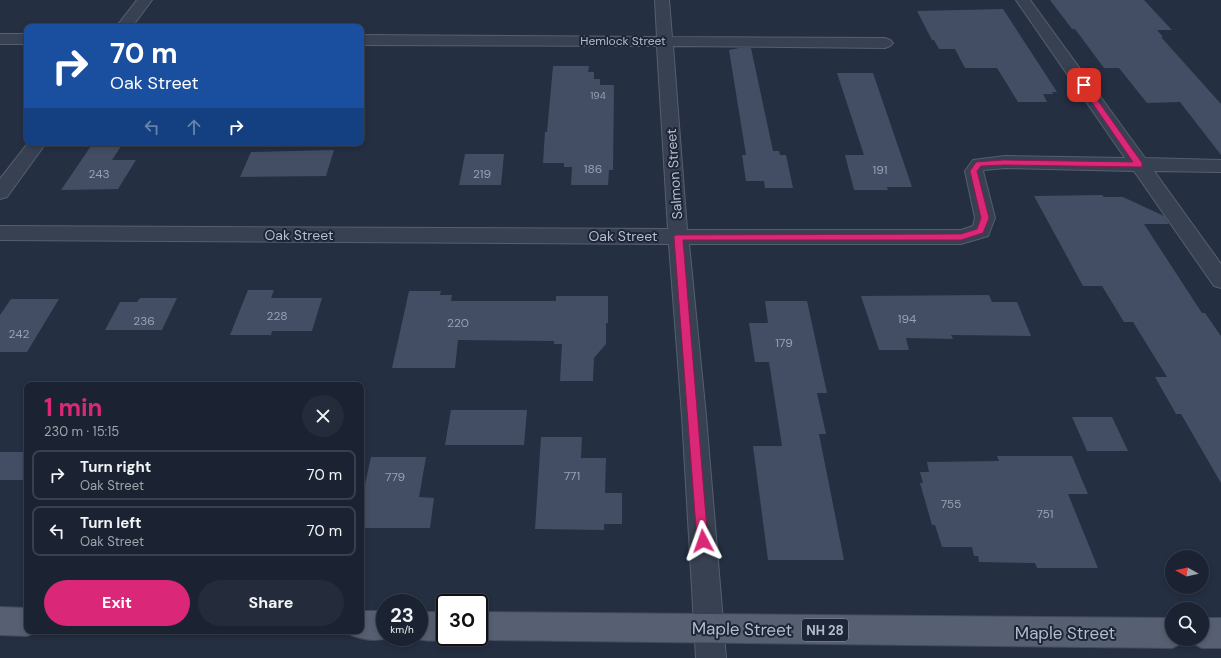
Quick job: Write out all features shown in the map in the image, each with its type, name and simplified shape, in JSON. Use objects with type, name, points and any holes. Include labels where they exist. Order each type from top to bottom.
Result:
[{"type":"main road","points":[[0,621],[24,622]]},
{"type":"main road","points":[[364,625],[376,626]]},
{"type":"main road","name":"Maple Street","points":[[488,626],[1165,633]]},
{"type":"main road","points":[[1209,633],[1221,633]]},
{"type":"street","points":[[126,24],[144,0]]},
{"type":"street","name":"Salmon Street","points":[[662,0],[678,237],[711,658]]},
{"type":"street","points":[[1023,0],[1221,280]]},
{"type":"street","points":[[0,39],[24,39]]},
{"type":"street","name":"Hemlock Street","points":[[364,40],[886,43]]},
{"type":"street","points":[[0,192],[35,146]]},
{"type":"street","name":"Oak Street","points":[[0,233],[961,237],[980,231],[985,218],[974,171],[979,164],[1004,162],[1221,166]]},
{"type":"building","points":[[1050,0],[1144,0],[1172,30],[1157,30],[1163,37],[1161,37],[1221,104],[1221,155],[1180,102],[1147,103],[1119,68],[1104,68],[1075,29],[1072,29]]},
{"type":"building","points":[[1003,9],[1057,92],[1052,92],[1053,94],[1043,94],[1047,102],[1018,102],[997,68],[965,68],[955,49],[939,49],[934,40],[932,40],[917,11]]},
{"type":"building","points":[[751,48],[773,151],[779,151],[780,155],[786,155],[793,188],[765,188],[764,181],[746,181],[742,155],[746,155],[729,50]]},
{"type":"building","points":[[553,66],[589,66],[588,72],[594,72],[594,79],[600,79],[600,85],[614,85],[613,170],[609,170],[608,185],[571,185],[572,167],[564,167],[564,163],[543,163]]},
{"type":"building","points":[[837,73],[873,73],[912,187],[887,187],[888,190],[854,190],[845,155],[864,155]]},
{"type":"building","points":[[91,146],[121,146],[112,160],[136,160],[118,189],[61,190]]},
{"type":"building","points":[[334,150],[326,176],[240,177],[251,152]]},
{"type":"building","points":[[465,154],[504,154],[501,185],[459,185]]},
{"type":"building","points":[[1102,195],[1104,197],[1123,197],[1164,216],[1169,224],[1144,224],[1202,313],[1205,313],[1221,336],[1221,483],[1181,414],[1176,414],[1155,377],[1167,377],[1133,322],[1124,322],[1102,286],[1083,286],[1034,196]]},
{"type":"building","points":[[248,290],[274,290],[271,298],[322,298],[312,331],[272,331],[271,335],[230,335]]},
{"type":"building","points":[[409,291],[441,291],[440,295],[452,295],[451,301],[556,301],[556,296],[608,296],[606,344],[594,358],[593,381],[560,381],[562,344],[554,344],[554,341],[458,340],[455,368],[392,368]]},
{"type":"building","points":[[989,295],[992,302],[1017,302],[1031,336],[951,335],[953,339],[906,338],[909,350],[879,350],[861,296]]},
{"type":"building","points":[[140,298],[177,298],[162,330],[105,330],[120,302],[137,302]]},
{"type":"building","points":[[11,299],[59,299],[27,352],[0,352],[0,315]]},
{"type":"building","points":[[765,301],[807,301],[827,393],[817,393],[826,434],[819,434],[844,560],[768,560],[753,446],[782,446],[769,362],[755,362],[749,323],[768,323]]},
{"type":"building","points":[[451,410],[527,410],[524,445],[445,445]]},
{"type":"building","points":[[1072,417],[1112,417],[1128,451],[1087,451]]},
{"type":"building","points":[[541,437],[582,437],[581,458],[606,458],[605,493],[622,493],[622,524],[604,524],[604,530],[535,529]]},
{"type":"building","points":[[0,452],[24,452],[24,480],[0,480]]},
{"type":"building","points":[[997,456],[1072,456],[1088,494],[1068,494],[1098,568],[1037,568],[1035,563],[979,562],[978,556],[974,556],[972,547],[942,547],[935,525],[932,525],[920,483],[923,483],[920,472],[929,472],[927,462],[999,461]]},
{"type":"building","points":[[371,457],[426,457],[419,497],[434,498],[430,528],[364,528],[364,488]]},
{"type":"route","points":[[703,541],[678,237],[961,237],[980,231],[985,218],[974,171],[979,164],[1004,162],[1139,165],[1084,85]]}]
